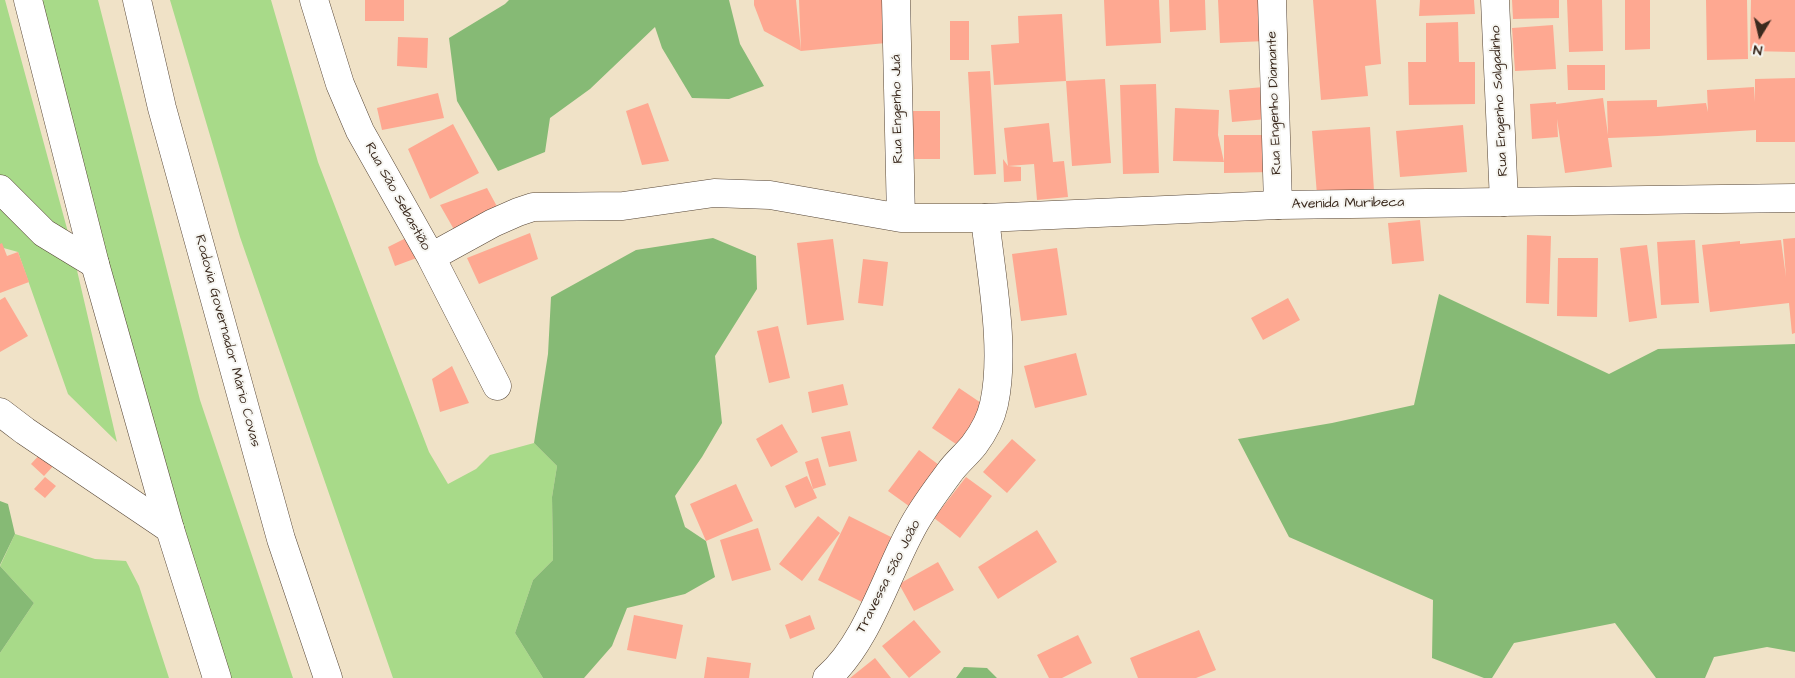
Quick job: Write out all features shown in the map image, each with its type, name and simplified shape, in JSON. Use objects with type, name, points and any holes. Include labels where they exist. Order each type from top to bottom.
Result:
[{"type":"main road","points":[[28,0],[95,264],[170,529],[217,678]]},
{"type":"main road","name":"Rodovia Governador Mário Covas","points":[[137,0],[162,108],[281,539],[328,678]]},
{"type":"main road","name":"Rua São Sebastião","points":[[314,0],[340,84],[360,131],[431,257],[497,386]]},
{"type":"main road","name":"Rua Engenho Juá","points":[[896,0],[901,218]]},
{"type":"main road","name":"Rua Engenho Diamante","points":[[1272,0],[1278,205]]},
{"type":"main road","name":"Rua Engenho Salgadinho","points":[[1495,0],[1504,202]]},
{"type":"main road","points":[[0,189],[44,233],[95,264]]},
{"type":"main road","name":"Avenida Muribeca","points":[[431,257],[493,223],[533,207],[623,206],[705,194],[740,193],[770,195],[901,218],[985,218],[1278,205],[1795,198]]},
{"type":"main road","name":"Travessa São João","points":[[827,678],[846,657],[859,636],[911,529],[950,470],[975,444],[986,425],[994,405],[998,372],[998,336],[985,218]]},
{"type":"main road","points":[[0,412],[170,529]]},
{"type":"green space","points":[[0,0],[5,0],[69,236],[117,442],[68,394],[18,252],[0,247]]},
{"type":"green space","points":[[40,0],[98,0],[200,400],[293,678],[228,678],[170,522]]},
{"type":"green space","points":[[170,0],[271,0],[318,162],[429,452],[448,484],[476,469],[490,455],[534,443],[557,466],[552,497],[553,560],[533,580],[515,633],[543,678],[393,678],[240,237]]},
{"type":"green space","points":[[509,0],[729,0],[740,44],[764,86],[729,99],[692,98],[662,48],[655,27],[590,89],[550,118],[545,152],[498,171],[457,101],[449,38]]},
{"type":"green space","points":[[713,238],[756,256],[757,289],[715,356],[722,423],[702,457],[675,496],[685,527],[706,541],[715,577],[685,594],[627,608],[612,646],[584,678],[543,678],[515,633],[533,580],[553,560],[552,497],[557,466],[534,443],[548,354],[551,297],[636,250]]},
{"type":"green space","points":[[1439,294],[1609,374],[1658,349],[1795,344],[1795,652],[1767,647],[1714,657],[1705,678],[1656,678],[1615,623],[1514,643],[1492,678],[1484,678],[1432,658],[1433,600],[1289,537],[1238,439],[1332,423],[1414,405]]},
{"type":"green space","points":[[0,501],[8,504],[15,534],[0,565]]},
{"type":"green space","points":[[15,534],[95,559],[126,561],[139,586],[169,678],[0,678],[0,653],[34,603],[0,566]]},
{"type":"green space","points":[[0,566],[34,603],[0,653]]},
{"type":"green space","points":[[964,667],[987,668],[997,678],[956,678]]},
{"type":"building","points":[[365,0],[404,0],[404,21],[365,21]]},
{"type":"building","points":[[754,0],[796,0],[801,51],[764,31],[754,5]]},
{"type":"building","points":[[799,0],[885,0],[886,43],[801,51]]},
{"type":"building","points":[[1104,0],[1159,0],[1161,43],[1106,46]]},
{"type":"building","points":[[1169,0],[1205,0],[1206,30],[1170,32]]},
{"type":"building","points":[[1218,0],[1264,0],[1266,41],[1220,43]]},
{"type":"building","points":[[1313,0],[1376,0],[1381,64],[1365,66],[1368,96],[1321,100]]},
{"type":"building","points":[[1420,0],[1474,0],[1475,14],[1419,16]]},
{"type":"building","points":[[1512,0],[1559,0],[1559,18],[1513,19]]},
{"type":"building","points":[[1567,0],[1602,0],[1603,51],[1569,52]]},
{"type":"building","points":[[1625,0],[1650,0],[1650,49],[1625,50]]},
{"type":"building","points":[[1706,0],[1747,0],[1748,59],[1707,60]]},
{"type":"building","points":[[1751,0],[1795,0],[1795,52],[1750,51]]},
{"type":"building","points":[[1062,14],[1066,81],[994,85],[991,45],[1019,43],[1018,16]]},
{"type":"building","points":[[950,21],[969,21],[969,60],[950,60]]},
{"type":"building","points":[[1458,22],[1459,62],[1475,62],[1475,104],[1409,105],[1408,62],[1426,62],[1426,23]]},
{"type":"building","points":[[1553,25],[1556,69],[1515,71],[1512,28]]},
{"type":"building","points":[[398,37],[428,38],[427,68],[397,66]]},
{"type":"building","points":[[1567,65],[1605,65],[1605,90],[1568,90]]},
{"type":"building","points":[[990,71],[996,174],[974,175],[968,72]]},
{"type":"building","points":[[1795,78],[1795,142],[1756,142],[1756,130],[1608,138],[1612,167],[1565,173],[1557,119],[1558,137],[1532,139],[1530,104],[1556,102],[1556,104],[1603,98],[1608,135],[1607,101],[1657,100],[1657,107],[1706,103],[1708,112],[1707,90],[1754,87],[1755,102],[1755,79]]},
{"type":"building","points":[[1105,79],[1111,163],[1072,166],[1066,81]]},
{"type":"building","points":[[1156,84],[1159,173],[1123,174],[1120,85]]},
{"type":"building","points":[[1264,87],[1268,119],[1232,122],[1229,90]]},
{"type":"building","points":[[438,93],[444,118],[382,130],[377,108]]},
{"type":"building","points":[[648,103],[669,161],[642,165],[626,111]]},
{"type":"building","points":[[1175,108],[1219,110],[1218,135],[1224,162],[1173,161]]},
{"type":"building","points":[[910,111],[940,111],[940,159],[911,159]]},
{"type":"building","points":[[1049,123],[1053,162],[1064,161],[1068,197],[1037,200],[1034,164],[1008,166],[1004,128]]},
{"type":"building","points":[[453,124],[479,173],[430,199],[408,149]]},
{"type":"building","points":[[1463,125],[1467,172],[1400,177],[1396,131]]},
{"type":"building","points":[[1370,127],[1374,191],[1317,195],[1312,131]]},
{"type":"building","points":[[1224,135],[1271,135],[1271,172],[1224,173]]},
{"type":"building","points":[[1003,159],[1008,166],[1021,167],[1021,181],[1004,182]]},
{"type":"building","points":[[487,188],[500,212],[456,233],[440,205]]},
{"type":"building","points":[[1420,220],[1424,261],[1392,264],[1388,223]]},
{"type":"building","points":[[530,233],[538,259],[479,284],[467,258]]},
{"type":"building","points":[[412,235],[422,256],[395,266],[388,247]]},
{"type":"building","points":[[1527,235],[1551,236],[1549,304],[1526,303]]},
{"type":"building","points":[[1795,238],[1795,333],[1792,334],[1789,303],[1710,312],[1702,245],[1740,241],[1740,244],[1781,240],[1786,277],[1783,239]]},
{"type":"building","points":[[833,239],[844,320],[807,325],[797,243]]},
{"type":"building","points":[[1695,240],[1699,303],[1661,305],[1657,242]]},
{"type":"building","points":[[2,243],[7,256],[18,252],[29,282],[0,293],[0,244]]},
{"type":"building","points":[[1647,245],[1657,318],[1629,322],[1620,248]]},
{"type":"building","points":[[1057,248],[1067,315],[1021,321],[1012,254]]},
{"type":"building","points":[[1558,258],[1598,258],[1597,317],[1557,316]]},
{"type":"building","points":[[863,259],[888,262],[883,306],[858,303]]},
{"type":"building","points":[[5,297],[28,336],[0,352],[0,300]]},
{"type":"building","points":[[1288,298],[1300,320],[1263,340],[1251,318]]},
{"type":"building","points":[[778,326],[790,378],[769,383],[757,331]]},
{"type":"building","points":[[1076,353],[1087,395],[1035,408],[1024,366]]},
{"type":"building","points":[[452,366],[469,403],[440,412],[432,379]]},
{"type":"building","points":[[843,384],[848,405],[812,413],[808,392]]},
{"type":"building","points":[[959,388],[990,409],[962,448],[932,428]]},
{"type":"building","points":[[782,424],[798,452],[771,467],[756,439]]},
{"type":"building","points":[[850,431],[857,461],[829,467],[821,437]]},
{"type":"building","points":[[1012,439],[1036,460],[1007,493],[983,472]]},
{"type":"building","points":[[919,450],[943,468],[913,509],[888,491]]},
{"type":"building","points":[[42,452],[55,464],[44,476],[31,464]]},
{"type":"building","points":[[818,458],[826,485],[813,489],[805,462]]},
{"type":"building","points":[[807,476],[817,498],[795,508],[785,486]]},
{"type":"building","points":[[45,477],[56,486],[45,498],[34,489]]},
{"type":"building","points":[[966,477],[992,496],[960,538],[934,518]]},
{"type":"building","points":[[736,484],[753,521],[706,541],[690,504]]},
{"type":"building","points":[[818,516],[840,533],[802,581],[779,564]]},
{"type":"building","points":[[849,516],[895,539],[864,603],[818,580]]},
{"type":"building","points":[[758,528],[771,570],[732,581],[720,540]]},
{"type":"building","points":[[1037,530],[1057,562],[998,599],[978,567]]},
{"type":"building","points":[[938,562],[954,590],[914,611],[899,584]]},
{"type":"building","points":[[634,615],[683,625],[676,659],[627,650]]},
{"type":"building","points":[[810,615],[815,629],[790,639],[785,625]]},
{"type":"building","points":[[914,620],[941,652],[909,678],[882,646]]},
{"type":"building","points":[[1199,630],[1216,670],[1196,678],[1138,678],[1130,658]]},
{"type":"building","points":[[1078,635],[1092,663],[1062,678],[1049,678],[1037,655]]},
{"type":"building","points":[[707,657],[751,663],[749,678],[704,678]]},
{"type":"building","points":[[875,658],[891,678],[850,678]]}]
